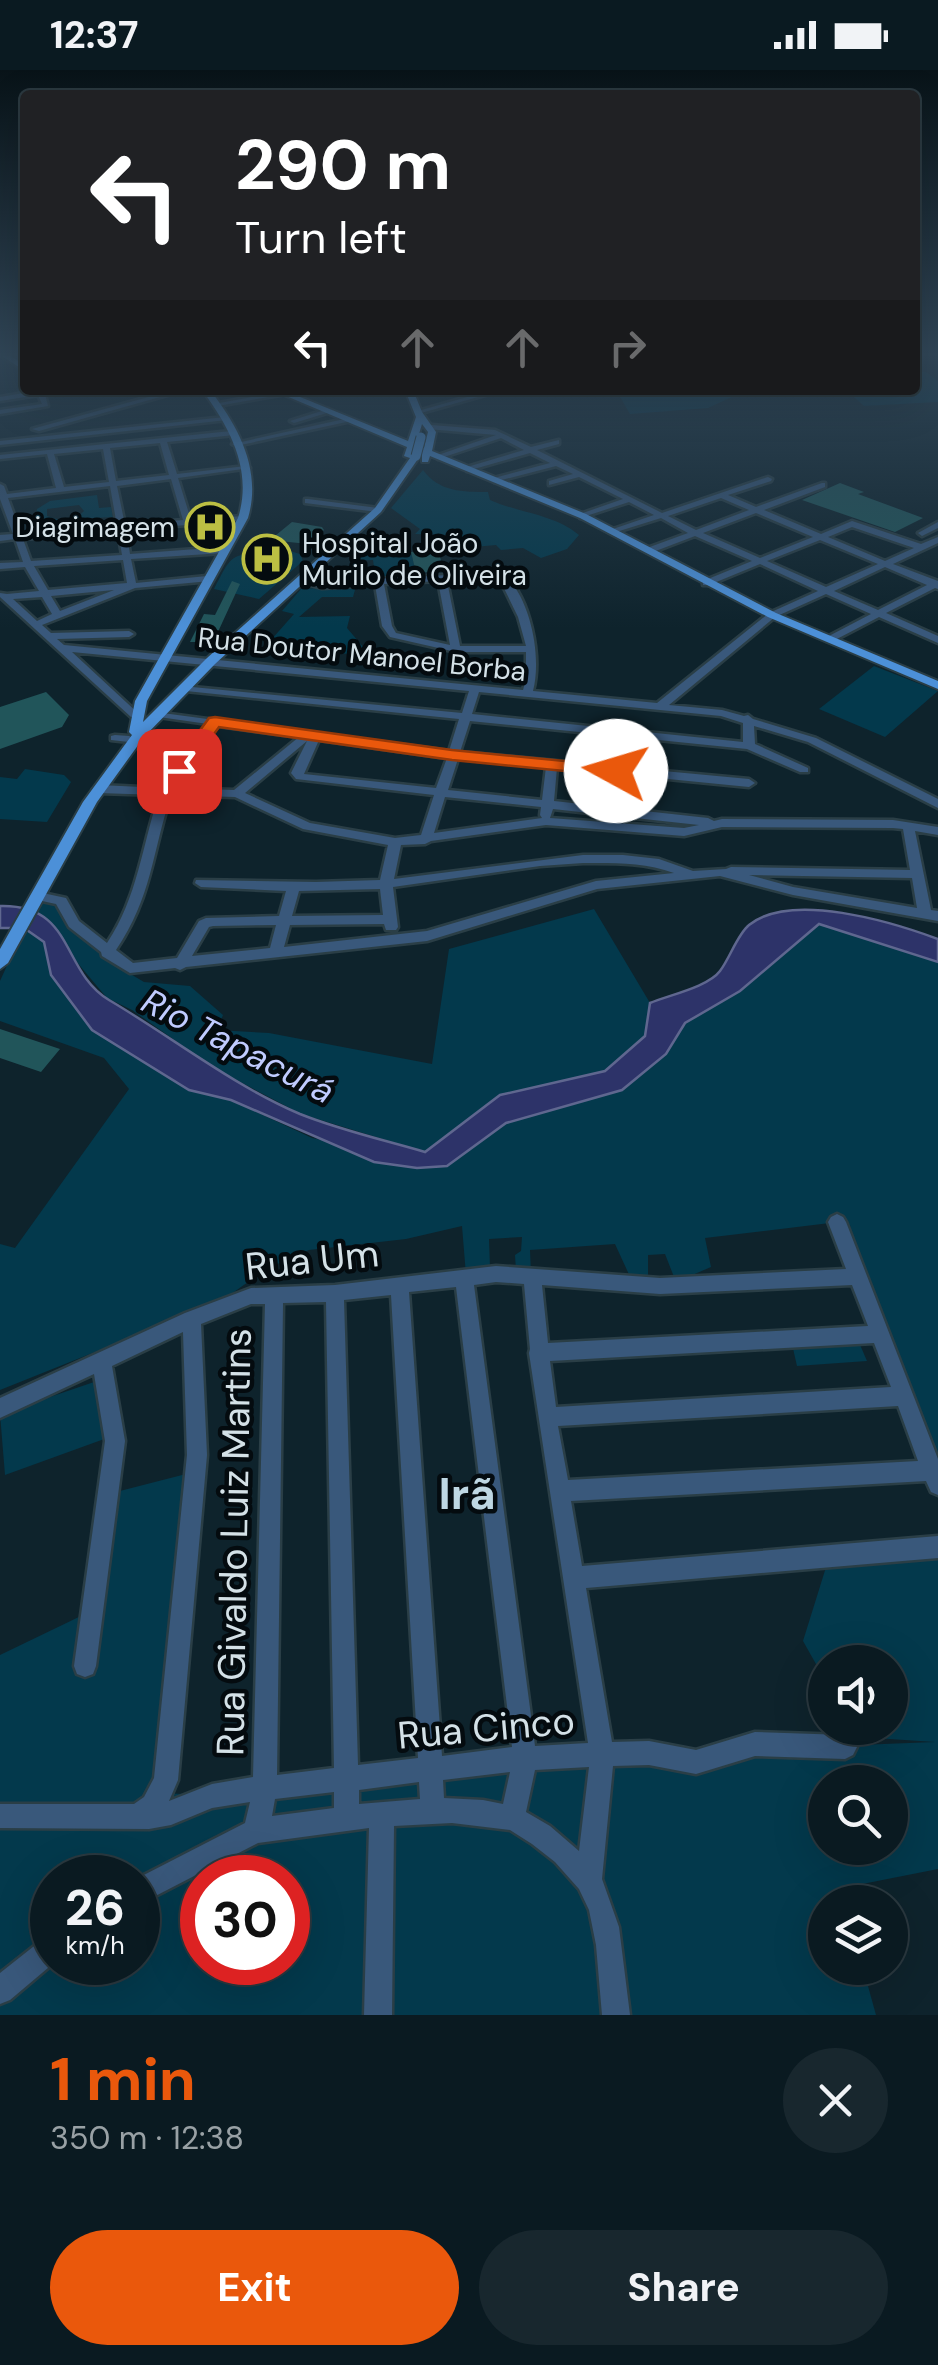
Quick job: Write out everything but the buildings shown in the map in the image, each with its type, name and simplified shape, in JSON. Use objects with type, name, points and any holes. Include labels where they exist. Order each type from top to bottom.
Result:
[{"type":"main road","points":[[35,900],[31,895],[124,738],[243,518],[252,493],[237,447]]},
{"type":"main road","points":[[409,447],[583,516],[706,584],[938,685]]},
{"type":"main road","points":[[418,447],[418,451]]},
{"type":"main road","points":[[418,451],[419,447]]},
{"type":"main road","points":[[124,738],[378,510],[404,478],[420,447]]},
{"type":"main road","points":[[4,956],[99,790],[158,714],[211,661]]},
{"type":"street","points":[[0,457],[97,447]]},
{"type":"street","points":[[106,447],[132,586]]},
{"type":"street","points":[[165,447],[188,524]]},
{"type":"street","points":[[441,457],[470,447]]},
{"type":"street","points":[[521,447],[696,534],[938,640]]},
{"type":"street","points":[[470,469],[541,447]]},
{"type":"street","points":[[50,451],[61,490]]},
{"type":"street","points":[[497,480],[553,464]]},
{"type":"street","points":[[58,616],[28,564],[1,493],[61,490],[246,468]]},
{"type":"street","points":[[552,483],[576,476]]},
{"type":"street","points":[[616,531],[768,479]]},
{"type":"street","points":[[650,550],[822,485]]},
{"type":"street","points":[[721,495],[937,585]]},
{"type":"street","points":[[583,516],[628,500]]},
{"type":"street","points":[[308,501],[378,510]]},
{"type":"street","points":[[0,538],[243,518]]},
{"type":"street","points":[[706,584],[857,524],[923,548]]},
{"type":"street","points":[[922,533],[938,525]]},
{"type":"street","points":[[658,708],[772,615],[938,540]]},
{"type":"street","points":[[0,566],[223,550]]},
{"type":"street","points":[[301,582],[500,574],[533,650],[536,665],[527,694]]},
{"type":"street","points":[[442,578],[456,648]]},
{"type":"street","points":[[3,595],[207,579]]},
{"type":"street","points":[[379,581],[387,626],[394,635],[456,648],[533,650]]},
{"type":"street","points":[[830,639],[872,614],[937,585]]},
{"type":"street","points":[[37,624],[132,586]]},
{"type":"street","points":[[3,595],[135,715]]},
{"type":"street","points":[[50,636],[130,634]]},
{"type":"street","name":"Rua Doutor Manoel Borba","points":[[62,648],[748,718],[812,740],[938,804]]},
{"type":"street","points":[[186,688],[749,746],[804,770]]},
{"type":"street","points":[[425,840],[475,688]]},
{"type":"street","points":[[639,736],[640,705]]},
{"type":"street","points":[[158,714],[452,755],[750,783]]},
{"type":"street","points":[[748,718],[749,746]]},
{"type":"street","points":[[107,953],[132,919],[145,886],[166,794],[215,722]]},
{"type":"street","points":[[311,737],[297,773],[300,778],[722,823],[908,825],[938,831]]},
{"type":"street","points":[[237,794],[311,737]]},
{"type":"street","points":[[546,822],[552,764]]},
{"type":"street","points":[[99,790],[237,794],[274,815],[325,831],[425,840],[546,822],[684,832],[722,823]]},
{"type":"street","points":[[908,825],[916,874],[932,916]]},
{"type":"street","points":[[395,940],[386,884],[397,838]]},
{"type":"street","points":[[201,884],[386,884],[569,862],[666,864],[690,874]]},
{"type":"street","points":[[35,900],[61,901],[74,924],[125,968],[427,936],[596,885],[690,874],[785,869],[916,874]]},
{"type":"street","points":[[720,872],[793,891],[932,916]]},
{"type":"street","points":[[275,953],[294,887]]},
{"type":"street","points":[[180,965],[208,922],[389,920]]},
{"type":"street","points":[[559,1491],[935,1478],[838,1222]]},
{"type":"street","name":"Rua Um","points":[[0,1408],[192,1318],[251,1296],[335,1293],[496,1274],[660,1286],[858,1276]]},
{"type":"street","points":[[464,1277],[525,1758],[512,1818]]},
{"type":"street","points":[[532,1278],[538,1353],[602,1755],[589,1880],[605,1930],[616,2015]]},
{"type":"street","points":[[400,1286],[433,1812]]},
{"type":"street","points":[[335,1293],[347,1819]]},
{"type":"street","name":"Rua Givaldo Luiz Martins","points":[[256,1831],[265,1791],[274,1294]]},
{"type":"street","points":[[137,1816],[153,1806],[166,1780],[197,1454],[192,1318]]},
{"type":"street","points":[[538,1353],[880,1334]]},
{"type":"street","points":[[85,1666],[115,1441],[102,1363]]},
{"type":"street","points":[[548,1417],[904,1396]]},
{"type":"street","points":[[572,1578],[938,1546]]},
{"type":"street","name":"Rua Cinco","points":[[0,1816],[158,1819],[212,1795],[525,1758],[649,1754],[696,1762],[756,1744],[845,1747]]},
{"type":"street","points":[[160,1881],[256,1831],[433,1812],[512,1818],[560,1851],[589,1880]]},
{"type":"street","points":[[378,2015],[382,1817]]},
{"type":"street","points":[[0,1990],[30,1966]]},
{"type":"shaded area","points":[[423,470],[444,487],[488,492],[490,500],[548,518],[579,535],[567,549],[541,558],[523,548],[501,550],[496,545],[451,549],[447,535],[415,534],[420,529],[391,508]]},
{"type":"shaded area","points":[[97,495],[99,508],[111,507],[113,517],[75,519],[84,511],[79,505],[47,509],[47,516],[60,520],[47,522],[47,531],[34,532],[37,509],[50,501]]},
{"type":"shaded area","points":[[280,548],[300,554],[303,561],[259,599],[214,589],[234,558],[271,556]]},
{"type":"shaded area","points":[[411,552],[417,576],[351,581],[350,572],[375,574],[373,560],[353,561],[351,554]]},
{"type":"shaded area","points":[[356,586],[353,597],[322,597],[299,617],[350,616],[347,628],[370,655],[263,649],[294,614],[282,611],[301,589]]},
{"type":"shaded area","points":[[874,666],[938,691],[885,737],[819,709]]},
{"type":"shaded area","points":[[25,769],[64,775],[71,782],[47,822],[0,819],[0,777],[17,779]]},
{"type":"shaded area","points":[[39,898],[59,902],[85,938],[144,982],[190,986],[223,1015],[217,1030],[269,1033],[432,1064],[449,949],[594,909],[650,1003],[645,1036],[605,1071],[500,1095],[425,1152],[301,1114],[214,1068],[132,1010],[107,998],[33,910]]},
{"type":"shaded area","points":[[819,924],[938,961],[938,1471],[854,1246],[850,1225],[830,1223],[705,1238],[711,1267],[676,1282],[665,1254],[648,1255],[648,1280],[632,1281],[615,1244],[530,1250],[531,1274],[516,1271],[515,1255],[521,1251],[522,1237],[489,1239],[490,1267],[466,1275],[462,1226],[406,1239],[309,1250],[266,1269],[220,1302],[0,1390],[0,1244],[15,1248],[129,1089],[104,1058],[0,1021],[0,981],[24,928],[44,942],[51,975],[95,1032],[189,1090],[231,1100],[312,1138],[448,1166],[506,1123],[622,1090],[666,1054],[685,1023]]},
{"type":"shaded area","points":[[858,1340],[867,1361],[797,1366],[792,1344]]},
{"type":"shaded area","points":[[97,1381],[107,1438],[5,1475],[0,1414]]},
{"type":"shaded area","points":[[186,1474],[152,1793],[259,1796],[633,1754],[935,1742],[908,1740],[908,1645],[808,1645],[808,1650],[803,1641],[827,1564],[938,1551],[938,1869],[857,1885],[808,1885],[808,1985],[868,1985],[876,2015],[0,2015],[0,1655],[83,1615],[116,1492]]},
{"type":"water","points":[[0,906],[24,908],[42,916],[55,927],[93,987],[250,1089],[315,1120],[425,1152],[500,1095],[605,1071],[645,1036],[650,1003],[714,977],[745,929],[767,915],[815,910],[895,925],[938,939],[938,962],[819,924],[740,991],[685,1023],[666,1054],[622,1090],[506,1123],[447,1166],[417,1168],[374,1162],[231,1100],[189,1090],[92,1030],[51,975],[44,942],[24,928],[0,928]]},
{"type":"place","name":"Diagimagem","points":[[210,527]]},
{"type":"place","name":"Hospital João Murilo de Oliveira","points":[[267,559]]},
{"type":"district","name":"Irã","points":[[467,1493]]},
{"type":"route","points":[[179,771],[215,722],[452,755],[616,771]]},
{"type":"water label","name":"Rio Tapacurá","points":[[238,1046]]}]
